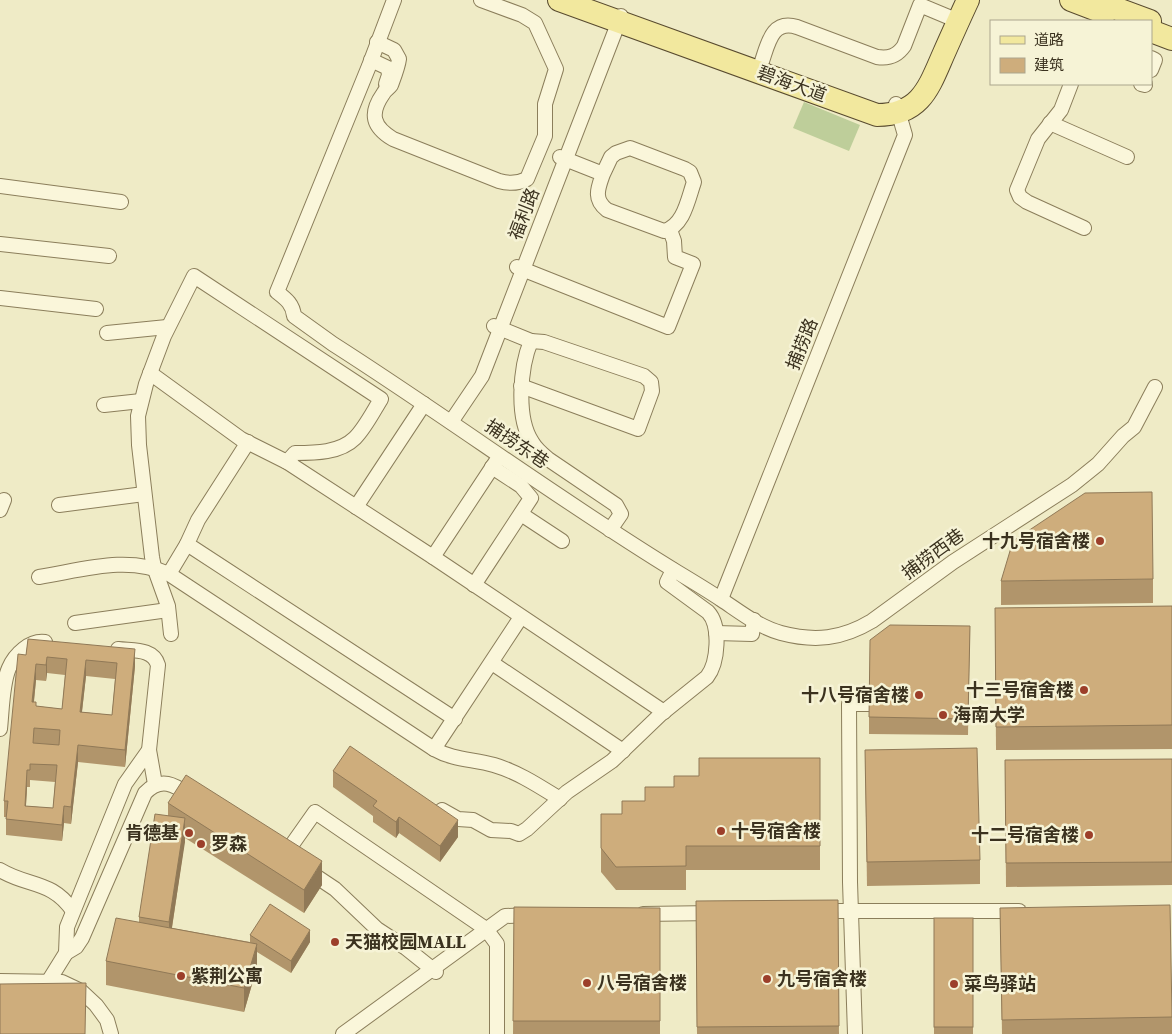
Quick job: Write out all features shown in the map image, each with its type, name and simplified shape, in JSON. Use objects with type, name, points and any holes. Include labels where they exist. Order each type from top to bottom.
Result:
[{"type":"main road","name":"碧海大道","points":[[560,0],[761,64],[858,99],[897,107]]},
{"type":"main road","name":"碧海大道","points":[[586,0],[618,17],[877,115],[917,102],[927,90],[968,0]]},
{"type":"main road","points":[[1084,7],[1124,20]]},
{"type":"main road","points":[[1084,7],[1145,20]]},
{"type":"main road","name":"碧海大道","points":[[897,107],[922,82],[955,9]]},
{"type":"main road","points":[[1152,22],[1172,30]]},
{"type":"main road","points":[[1152,31],[1172,39]]},
{"type":"street","points":[[394,0],[371,60],[388,68],[389,75],[377,106],[375,121],[378,129],[385,134],[505,183],[520,182],[526,179],[545,136],[545,104],[556,69],[532,20],[481,0]]},
{"type":"street","points":[[761,64],[771,36],[775,30],[782,26],[790,25],[877,58],[885,58],[900,52],[904,46],[915,3],[955,9]]},
{"type":"street","name":"福利路","points":[[448,420],[482,376],[497,327],[618,17]]},
{"type":"street","points":[[377,42],[397,52],[399,58],[390,86],[384,92]]},
{"type":"street","name":"捕捞东巷","points":[[371,60],[276,292],[289,301],[294,308],[294,316],[448,420],[496,462],[721,599]]},
{"type":"street","points":[[1071,85],[1061,110],[1038,138],[1017,186],[1020,197],[1030,204],[1084,228]]},
{"type":"street","name":"捕捞路","points":[[721,599],[905,136],[897,107]]},
{"type":"street","points":[[1050,124],[1127,157]]},
{"type":"street","points":[[630,148],[690,172],[694,182],[678,223],[670,230],[664,232],[606,210],[601,206],[597,195],[603,174],[616,152],[630,148]]},
{"type":"street","points":[[563,158],[603,174]]},
{"type":"street","points":[[0,186],[121,202]]},
{"type":"street","points":[[520,268],[668,327],[694,264],[675,257],[674,241],[670,230]]},
{"type":"street","points":[[0,244],[109,256]]},
{"type":"street","points":[[170,634],[164,593],[154,567],[144,494],[138,416],[150,373],[168,327],[194,276],[381,399],[356,438],[346,445],[324,451],[295,453],[287,462]]},
{"type":"street","points":[[0,298],[96,309]]},
{"type":"street","points":[[107,333],[168,327]]},
{"type":"street","points":[[497,327],[531,341],[544,342],[644,376],[651,382],[652,391],[638,429],[521,386]]},
{"type":"street","points":[[531,341],[524,362],[521,386],[523,412],[530,441],[548,459],[616,506],[620,514],[610,530]]},
{"type":"street","points":[[150,373],[248,442],[287,462],[356,506],[664,712]]},
{"type":"street","points":[[378,397],[389,380]]},
{"type":"street","name":"捕捞西巷","points":[[721,599],[754,620],[781,633],[815,638],[844,635],[858,630],[895,606],[969,551],[1072,485],[1098,464],[1134,426],[1155,387]]},
{"type":"street","points":[[104,405],[141,401]]},
{"type":"street","points":[[356,506],[424,404]]},
{"type":"street","points":[[169,574],[187,544],[198,520],[248,442]]},
{"type":"street","points":[[433,557],[496,462],[531,498],[474,585]]},
{"type":"street","points":[[59,505],[144,494]]},
{"type":"street","points":[[521,514],[562,541]]},
{"type":"street","points":[[187,544],[455,719]]},
{"type":"street","points":[[39,577],[121,564],[138,564],[154,567],[169,574],[434,750],[445,755],[482,762],[512,772],[560,799]]},
{"type":"street","points":[[442,810],[458,819],[473,820],[491,830],[511,831],[519,834],[527,830],[560,799],[623,751],[664,712],[706,677],[712,670],[715,662],[716,633],[713,617],[668,582],[674,570]]},
{"type":"street","points":[[75,623],[168,610]]},
{"type":"street","points":[[434,750],[521,617]]},
{"type":"street","points":[[716,633],[752,634],[754,620]]},
{"type":"street","points":[[0,730],[9,668],[17,656],[24,648],[41,641],[60,643]]},
{"type":"street","points":[[109,648],[148,652],[158,665],[150,750],[155,784]]},
{"type":"street","points":[[492,663],[623,751]]},
{"type":"street","points":[[855,1034],[852,704],[869,704]]},
{"type":"street","points":[[66,953],[67,927],[125,784],[150,750]]},
{"type":"street","points":[[48,982],[66,953],[76,947],[82,938],[141,798],[155,784],[169,784],[176,786],[201,802]]},
{"type":"street","points":[[434,970],[406,948],[377,929],[335,889],[280,853],[315,812],[469,918],[484,934],[497,944],[497,1034]]},
{"type":"street","points":[[0,870],[54,891],[66,900],[73,911]]},
{"type":"street","points":[[808,915],[1031,914]]},
{"type":"street","points":[[853,915],[860,1034]]},
{"type":"street","points":[[343,1034],[484,934],[506,916],[543,919]]},
{"type":"street","points":[[631,918],[725,916]]},
{"type":"street","points":[[484,934],[488,948],[489,1034]]},
{"type":"street","points":[[352,1034],[434,970]]},
{"type":"street","points":[[0,982],[62,982],[81,991],[96,1005],[107,1020],[111,1034]]},
{"type":"green space","points":[[804,102],[860,125],[849,151],[793,128]]},
{"type":"building","name":"十九号宿舍楼","points":[[1152,492],[1153,579],[1001,581],[1013,541],[1085,493]]},
{"type":"building","name":"十三号宿舍楼","points":[[1172,606],[1172,725],[996,727],[995,608]]},
{"type":"building","name":"十八号宿舍楼","points":[[890,625],[970,626],[968,719],[869,717],[870,640]]},
{"type":"building","points":[[28,639],[135,649],[125,750],[78,745],[71,807],[64,806],[62,825],[6,819],[8,801],[4,801],[18,654],[26,655]],"holes":[[[47,657],[67,659],[62,709],[36,706],[36,702],[32,702],[36,664],[46,665]],[[86,660],[117,663],[112,715],[80,712]],[[34,728],[60,730],[59,745],[33,743]],[[30,764],[57,765],[53,808],[25,806],[27,770],[30,770]]]},
{"type":"building","points":[[350,746],[458,820],[440,846],[399,817],[396,822],[373,806],[377,801],[333,771]]},
{"type":"building","points":[[977,748],[980,860],[867,862],[865,750]]},
{"type":"building","name":"十号宿舍楼","points":[[699,758],[820,758],[820,846],[686,846],[686,866],[616,867],[601,848],[601,814],[622,814],[622,801],[645,801],[645,787],[674,787],[674,776],[699,776]]},
{"type":"building","name":"十二号宿舍楼","points":[[1172,759],[1172,862],[1006,863],[1005,760]]},
{"type":"building","points":[[186,775],[322,861],[304,890],[168,803]]},
{"type":"building","name":"紫荆公寓","points":[[155,814],[185,818],[169,922],[139,917]]},
{"type":"building","name":"九号宿舍楼","points":[[838,900],[839,1026],[697,1027],[696,901]]},
{"type":"building","name":"紫荆公寓","points":[[270,904],[310,930],[291,961],[250,935]]},
{"type":"building","points":[[1170,905],[1172,1017],[1002,1020],[1000,908]]},
{"type":"building","name":"八号宿舍楼","points":[[514,907],[660,908],[660,1021],[513,1021]]},
{"type":"building","points":[[116,918],[257,944],[244,988],[106,961]]},
{"type":"building","name":"菜鸟驿站","points":[[934,918],[973,918],[973,1027],[934,1027]]},
{"type":"building","points":[[86,983],[85,1034],[0,1034],[0,984]]},
{"type":"place","name":"十九号宿舍楼","points":[[1100,541]]},
{"type":"place","name":"十三号宿舍楼","points":[[1084,690]]},
{"type":"place","name":"十八号宿舍楼","points":[[919,695]]},
{"type":"place","name":"海南大学","points":[[943,715]]},
{"type":"place","name":"十号宿舍楼","points":[[721,831]]},
{"type":"place","name":"肯德基","points":[[189,833]]},
{"type":"place","name":"十二号宿舍楼","points":[[1089,835]]},
{"type":"place","name":"罗森","points":[[201,844]]},
{"type":"place","name":"天猫校园MALL","points":[[335,942]]},
{"type":"place","name":"紫荆公寓","points":[[181,976]]},
{"type":"place","name":"九号宿舍楼","points":[[767,979]]},
{"type":"place","name":"八号宿舍楼","points":[[587,983]]},
{"type":"place","name":"菜鸟驿站","points":[[954,984]]}]
